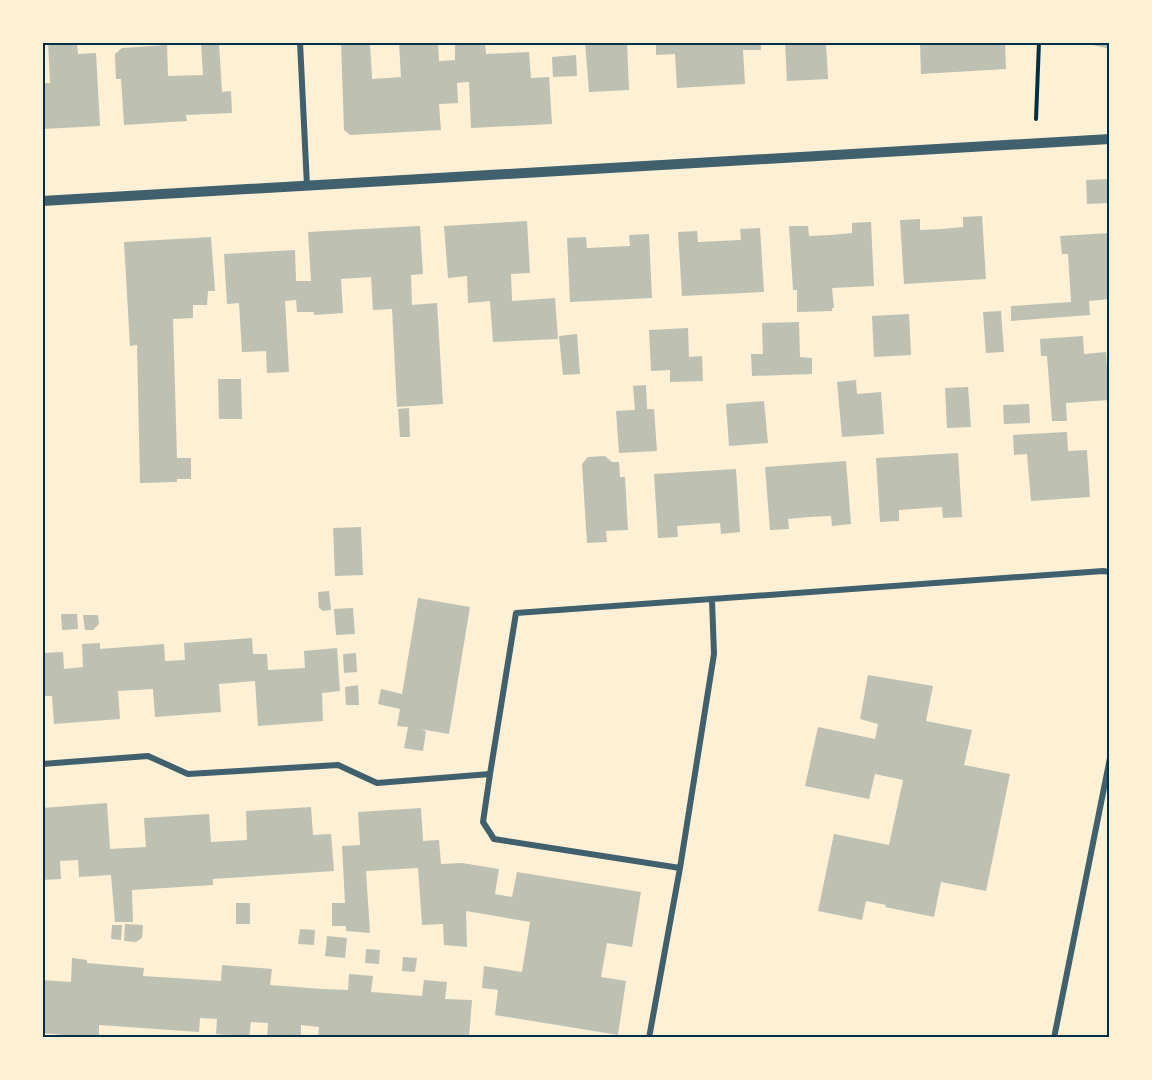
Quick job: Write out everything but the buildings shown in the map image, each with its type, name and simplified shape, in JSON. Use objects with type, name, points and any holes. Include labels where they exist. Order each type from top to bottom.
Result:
[{"type":"street","points":[[300,42],[307,187]]},
{"type":"street","points":[[42,201],[1110,139]]},
{"type":"street","points":[[680,868],[494,839],[483,822],[516,613],[1110,572]]},
{"type":"street","points":[[649,1038],[680,868],[714,654],[712,600]]},
{"type":"street","points":[[42,764],[148,756],[188,774],[338,765],[377,783],[490,774]]},
{"type":"street","points":[[1054,1038],[1110,758]]},
{"type":"path","points":[[1034,143],[1039,42]]}]
